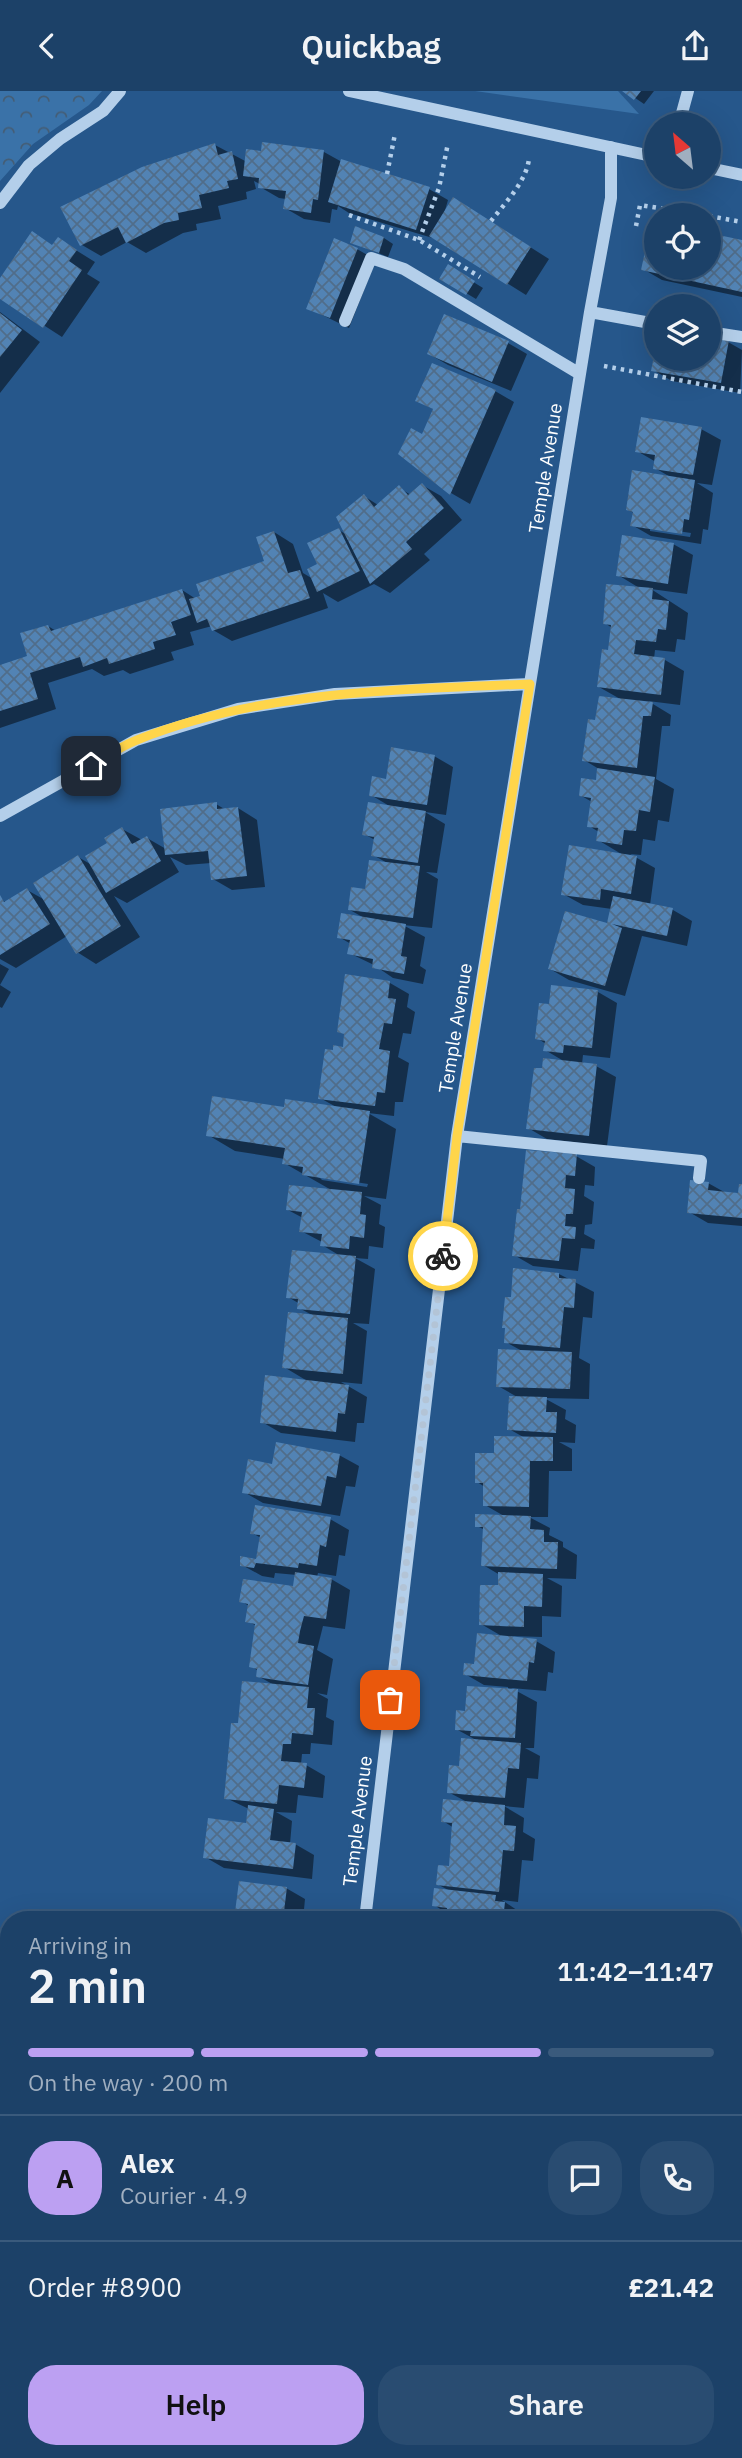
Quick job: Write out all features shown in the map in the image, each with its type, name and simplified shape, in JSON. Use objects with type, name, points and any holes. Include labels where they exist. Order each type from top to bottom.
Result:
[{"type":"street","points":[[0,203],[29,165],[60,139],[103,111],[120,91]]},
{"type":"street","points":[[349,91],[644,154]]},
{"type":"street","points":[[682,112],[688,91]]},
{"type":"street","name":"Temple Avenue","points":[[366,1911],[457,1136],[590,312],[611,198],[611,147]]},
{"type":"street","points":[[721,171],[742,175]]},
{"type":"street","points":[[345,321],[371,258],[404,269],[581,368]]},
{"type":"street","points":[[590,312],[644,322]]},
{"type":"street","points":[[721,334],[742,337]]},
{"type":"street","points":[[0,816],[136,740],[238,709],[335,694],[530,684]]},
{"type":"street","points":[[457,1136],[701,1161],[699,1178]]},
{"type":"path","points":[[387,174],[395,134]]},
{"type":"path","points":[[419,240],[439,188],[448,143]]},
{"type":"path","points":[[491,221],[528,169],[529,159]]},
{"type":"path","points":[[636,226],[640,205],[644,206]]},
{"type":"path","points":[[349,215],[419,240],[480,277]]},
{"type":"path","points":[[721,218],[742,222]]},
{"type":"path","points":[[581,368],[742,392]]},
{"type":"green space","points":[[0,91],[102,91],[89,105],[33,144],[0,181]]},
{"type":"green space","points":[[475,91],[618,91],[639,114]]},
{"type":"building","points":[[622,91],[641,91],[634,100]]},
{"type":"building","points":[[262,142],[324,150],[318,200],[313,199],[311,213],[283,209],[286,191],[258,188],[259,178],[243,176],[246,149],[261,151]]},
{"type":"building","points":[[215,143],[218,155],[232,151],[238,179],[227,181],[229,188],[199,195],[202,208],[178,213],[179,220],[164,223],[126,243],[118,227],[80,246],[60,207],[142,167]]},
{"type":"building","points":[[341,159],[430,187],[416,230],[328,202]]},
{"type":"building","points":[[453,197],[531,247],[507,285],[429,236]]},
{"type":"building","points":[[355,226],[384,237],[379,253],[350,243]]},
{"type":"building","points":[[32,231],[52,245],[58,237],[77,250],[69,261],[82,270],[43,328],[0,299],[0,278]]},
{"type":"building","points":[[721,236],[742,240],[742,292],[687,280],[721,280]]},
{"type":"building","points":[[334,238],[358,248],[330,318],[306,309]]},
{"type":"building","points":[[448,264],[475,281],[466,295],[439,279]]},
{"type":"building","points":[[0,313],[22,330],[0,357]]},
{"type":"building","points":[[444,314],[509,341],[492,382],[427,354]]},
{"type":"building","points":[[721,339],[729,340],[721,383],[651,371],[721,371]]},
{"type":"building","points":[[432,363],[496,390],[450,495],[398,454],[411,428],[422,434],[433,409],[415,401]]},
{"type":"building","points":[[641,417],[702,427],[693,475],[653,469],[655,455],[635,452]]},
{"type":"building","points":[[632,470],[695,480],[689,520],[684,519],[682,534],[630,526],[633,512],[626,510]]},
{"type":"building","points":[[422,483],[444,508],[406,542],[412,549],[370,584],[336,517],[364,494],[374,507],[399,485],[408,495]]},
{"type":"building","points":[[339,528],[360,571],[317,592],[307,569],[317,564],[307,543]]},
{"type":"building","points":[[274,531],[288,573],[300,570],[310,598],[212,631],[207,619],[197,623],[189,599],[200,596],[196,584],[264,561],[256,537]]},
{"type":"building","points":[[622,535],[674,543],[668,584],[616,576]]},
{"type":"building","points":[[606,584],[653,588],[652,599],[669,601],[666,630],[658,629],[656,642],[636,640],[634,654],[665,658],[661,695],[597,687],[602,649],[608,650],[611,625],[603,624]]},
{"type":"building","points":[[182,589],[191,615],[171,622],[176,635],[153,642],[155,649],[109,664],[107,658],[83,667],[80,657],[30,673],[38,699],[0,711],[0,665],[27,656],[20,633],[48,625],[51,631]]},
{"type":"building","points":[[599,696],[653,702],[651,716],[643,716],[637,768],[582,761],[588,719],[595,720]]},
{"type":"building","points":[[391,747],[435,755],[427,805],[369,796],[372,776],[386,779]]},
{"type":"building","points":[[597,768],[655,777],[650,812],[639,810],[636,831],[624,830],[622,845],[596,841],[598,828],[587,827],[591,798],[579,796],[581,778],[596,780]]},
{"type":"building","points":[[217,802],[217,809],[238,807],[247,876],[211,880],[208,851],[165,855],[160,809]]},
{"type":"building","points":[[368,802],[426,811],[418,863],[371,856],[374,837],[362,835]]},
{"type":"building","points":[[122,827],[132,844],[147,836],[161,861],[106,893],[85,856],[107,843],[104,838]]},
{"type":"building","points":[[569,845],[637,856],[631,894],[601,889],[600,900],[561,895]]},
{"type":"building","points":[[78,855],[121,926],[76,954],[33,883]]},
{"type":"building","points":[[369,860],[420,866],[413,918],[348,910],[351,887],[365,889]]},
{"type":"building","points":[[27,888],[50,924],[0,955],[0,895],[4,902]]},
{"type":"building","points":[[613,896],[673,908],[667,936],[612,924],[622,928],[605,986],[548,969],[565,911],[607,923]]},
{"type":"building","points":[[341,913],[406,924],[401,956],[407,957],[404,974],[372,968],[373,959],[347,954],[350,940],[337,938]]},
{"type":"building","points":[[345,974],[390,981],[388,998],[396,999],[392,1024],[384,1023],[379,1049],[390,1051],[385,1093],[377,1092],[375,1106],[318,1099],[325,1049],[333,1050],[333,1045],[343,1047],[344,1034],[337,1032]]},
{"type":"building","points":[[551,985],[598,990],[592,1048],[564,1045],[563,1053],[543,1051],[545,1041],[535,1039],[539,1003],[549,1004]]},
{"type":"building","points":[[543,1058],[597,1064],[589,1136],[526,1129],[534,1068],[542,1068]]},
{"type":"building","points":[[212,1096],[284,1107],[285,1099],[370,1111],[359,1184],[302,1175],[303,1167],[282,1164],[285,1148],[206,1136]]},
{"type":"building","points":[[526,1150],[577,1154],[575,1176],[566,1175],[565,1188],[575,1189],[573,1214],[566,1214],[565,1226],[576,1227],[575,1239],[562,1238],[559,1261],[512,1256]]},
{"type":"building","points":[[690,1180],[709,1182],[708,1190],[738,1193],[739,1184],[742,1184],[742,1218],[687,1213]]},
{"type":"building","points":[[289,1185],[362,1192],[360,1214],[366,1215],[364,1238],[350,1236],[349,1249],[320,1246],[322,1234],[299,1232],[302,1212],[286,1210]]},
{"type":"building","points":[[292,1250],[356,1256],[350,1314],[297,1309],[298,1299],[286,1298]]},
{"type":"building","points":[[513,1268],[559,1273],[559,1278],[576,1279],[574,1308],[564,1307],[560,1348],[504,1343],[505,1328],[502,1328],[505,1297],[511,1297]]},
{"type":"building","points":[[288,1312],[348,1318],[343,1374],[282,1368]]},
{"type":"building","points":[[498,1349],[572,1352],[570,1389],[496,1387]]},
{"type":"building","points":[[265,1375],[349,1385],[345,1414],[338,1413],[336,1432],[260,1423]]},
{"type":"building","points":[[509,1396],[547,1397],[546,1412],[557,1412],[556,1433],[507,1430]]},
{"type":"building","points":[[494,1436],[553,1437],[553,1461],[530,1461],[529,1507],[483,1506],[483,1483],[475,1483],[475,1453],[494,1453]]},
{"type":"building","points":[[276,1442],[340,1454],[336,1478],[327,1476],[321,1506],[242,1493],[248,1459],[272,1464]]},
{"type":"building","points":[[255,1505],[331,1517],[326,1547],[320,1545],[317,1566],[299,1563],[298,1568],[256,1563],[254,1568],[240,1566],[240,1556],[256,1559],[260,1535],[250,1534]]},
{"type":"building","points":[[475,1514],[531,1516],[530,1529],[544,1530],[544,1542],[558,1542],[557,1569],[481,1566],[483,1527],[475,1527]]},
{"type":"building","points":[[295,1572],[332,1578],[326,1619],[304,1616],[300,1631],[298,1643],[314,1646],[308,1685],[256,1677],[257,1669],[249,1667],[255,1624],[245,1622],[248,1604],[239,1602],[243,1579],[293,1586]]},
{"type":"building","points":[[498,1572],[543,1574],[542,1607],[524,1606],[524,1627],[479,1625],[480,1585],[498,1585]]},
{"type":"building","points":[[477,1633],[537,1639],[534,1663],[529,1662],[527,1681],[463,1675],[464,1663],[474,1664]]},
{"type":"building","points":[[242,1681],[309,1687],[307,1708],[315,1708],[313,1735],[292,1733],[291,1744],[283,1744],[281,1761],[307,1763],[304,1788],[279,1785],[277,1804],[224,1799],[231,1723],[238,1723]]},
{"type":"building","points":[[467,1686],[518,1689],[515,1738],[470,1736],[471,1731],[455,1730],[456,1710],[465,1711]]},
{"type":"building","points":[[461,1738],[521,1743],[519,1769],[508,1768],[505,1798],[447,1793],[449,1765],[459,1766]]},
{"type":"building","points":[[443,1799],[505,1805],[504,1825],[516,1826],[514,1851],[503,1850],[499,1892],[436,1885],[438,1865],[449,1866],[452,1823],[441,1822]]},
{"type":"building","points":[[248,1805],[274,1809],[270,1840],[296,1843],[293,1869],[203,1858],[208,1818],[246,1823]]},
{"type":"building","points":[[239,1881],[287,1887],[284,1911],[235,1911]]},
{"type":"building","points":[[434,1888],[496,1895],[495,1901],[505,1902],[504,1911],[447,1911],[447,1908],[432,1906]]},
{"type":"way so far","points":[[390,1700],[443,1256]]},
{"type":"route","points":[[91,766],[136,740],[238,709],[335,694],[530,684],[457,1136],[443,1256]]}]
